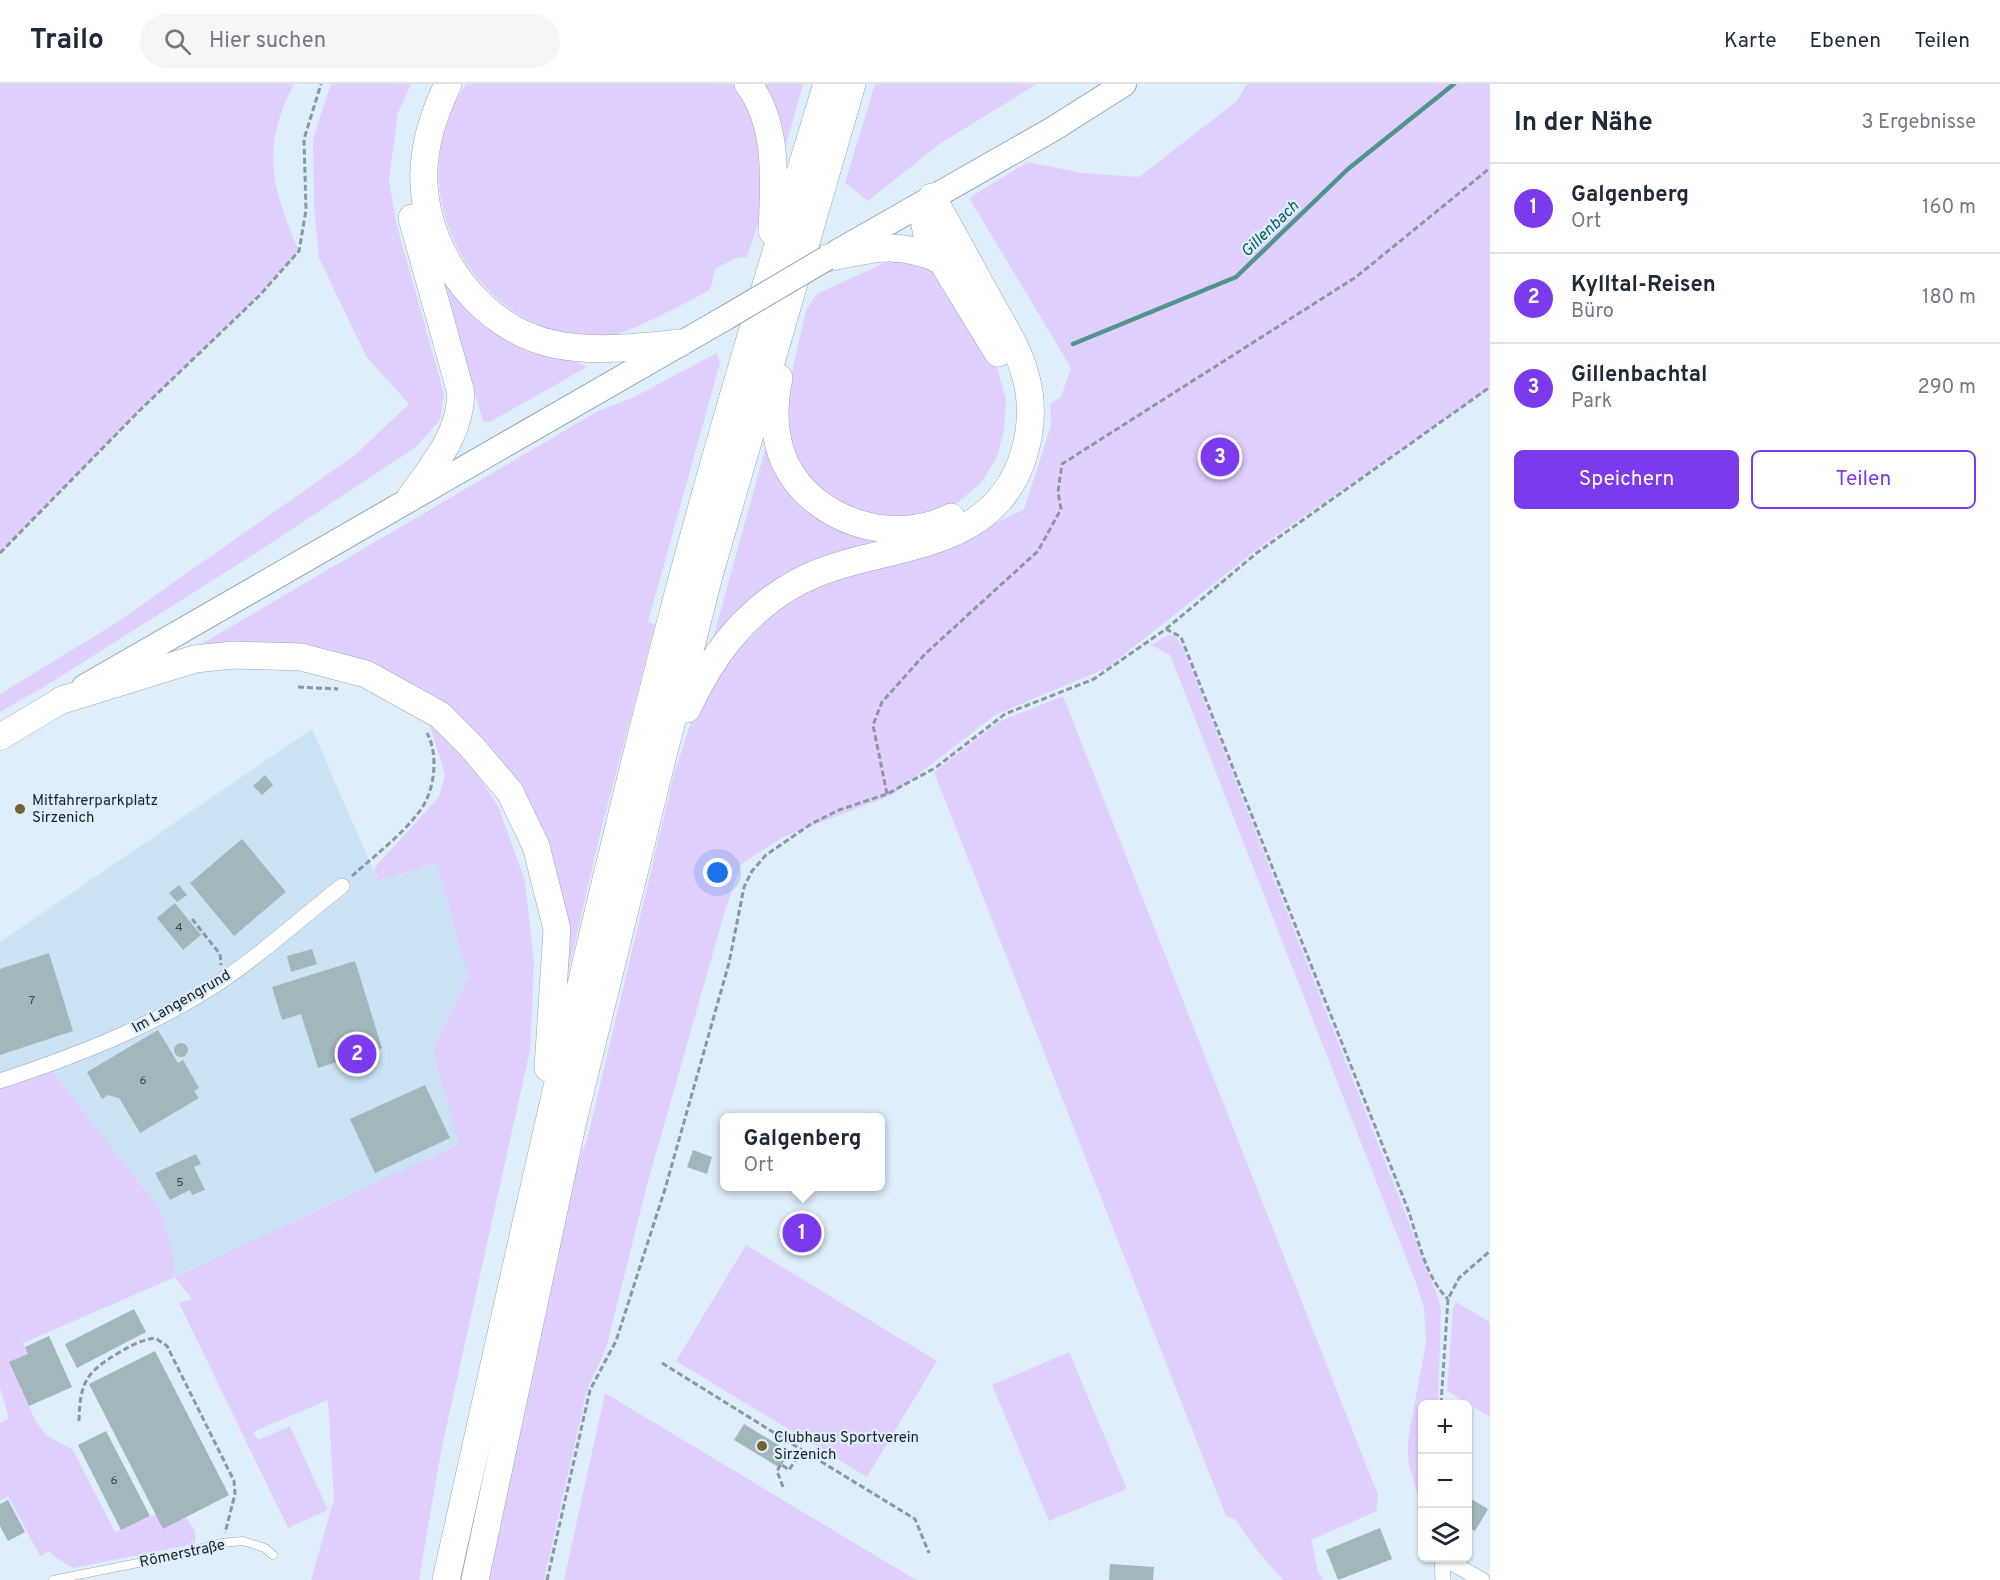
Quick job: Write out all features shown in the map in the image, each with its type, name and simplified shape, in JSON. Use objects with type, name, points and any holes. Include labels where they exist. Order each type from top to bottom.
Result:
[{"type":"highway","points":[[410,498],[447,447],[461,411],[461,393],[413,222],[406,187],[408,142],[421,98],[429,84]]},
{"type":"highway","points":[[448,84],[434,113],[426,148],[424,185],[431,224],[444,258],[459,281],[483,306],[506,324],[551,344],[587,349],[680,343]]},
{"type":"highway","points":[[748,84],[765,123],[775,163],[770,270]]},
{"type":"highway","points":[[446,1580],[542,1144],[670,627],[770,270],[827,84]]},
{"type":"highway","points":[[475,1580],[573,1121],[660,767],[710,572],[852,84]]},
{"type":"highway","points":[[803,247],[775,397],[779,444],[792,474],[821,506],[853,522],[877,527],[920,527],[956,514],[989,484],[1002,462],[1009,441],[1013,405],[1002,361],[927,237],[923,224],[932,197]]},
{"type":"highway","points":[[660,767],[707,669],[722,646],[751,615],[779,594],[815,574],[908,550],[962,529],[995,503],[1018,468],[1030,428],[1031,402],[1026,374],[1012,341],[932,197]]},
{"type":"highway","points":[[827,258],[896,246],[917,250],[940,260]]},
{"type":"highway","points":[[0,737],[62,700],[195,659],[233,655],[301,657],[366,674],[440,715],[510,792],[536,846],[549,895],[557,929],[542,1144]]},
{"type":"main road","points":[[62,700],[1053,129],[1124,84]]},
{"type":"street","name":"Im Langengrund","points":[[0,1081],[106,1042],[172,1010],[221,982],[342,886]]},
{"type":"street","points":[[1442,1562],[1443,1580]]},
{"type":"street","points":[[1451,1562],[1482,1580]]},
{"type":"lane","name":"Römerstraße","points":[[53,1580],[163,1558],[221,1543],[243,1541],[265,1548],[273,1555]]},
{"type":"path","points":[[0,553],[138,412],[260,295],[299,251],[306,210],[304,140],[321,84]]},
{"type":"path","points":[[887,794],[873,725],[882,702],[925,654],[1038,551],[1061,509],[1058,492],[1062,464],[1356,277],[1490,168]]},
{"type":"path","points":[[547,1580],[590,1390],[616,1341],[664,1189],[729,963],[744,887],[752,871],[766,855],[792,836],[839,810],[887,794],[935,768],[1005,714],[1094,679],[1166,629],[1258,552],[1490,387]]},
{"type":"path","points":[[1166,629],[1181,637],[1403,1196],[1430,1271],[1438,1290],[1448,1299]]},
{"type":"path","points":[[298,687],[349,690]]},
{"type":"path","points":[[342,886],[419,812],[428,797],[435,756],[424,727]]},
{"type":"path","points":[[192,920],[220,954],[221,982]]},
{"type":"path","points":[[1441,1400],[1448,1299],[1459,1278],[1490,1251]]},
{"type":"path","points":[[79,1421],[80,1395],[95,1366],[140,1340],[155,1338],[167,1346],[234,1481],[235,1494],[221,1543]]},
{"type":"path","points":[[662,1363],[915,1519],[929,1553]]},
{"type":"path","points":[[783,1487],[777,1471],[778,1467],[781,1464],[789,1470],[802,1450]]},
{"type":"shaded area","points":[[0,84],[294,84],[283,107],[277,129],[274,168],[282,207],[299,251],[260,295],[138,412],[0,553]]},
{"type":"shaded area","points":[[331,84],[411,84],[398,113],[389,180],[396,222],[444,394],[440,420],[416,447],[256,553],[47,685],[0,712],[0,694],[116,623],[355,455],[409,404],[366,356],[319,258],[314,207],[313,139]]},
{"type":"shaded area","points":[[466,84],[740,84],[759,125],[764,206],[747,257],[736,258],[715,269],[710,290],[655,318],[611,336],[601,338],[556,331],[516,313],[484,285],[459,250],[443,211],[439,168],[446,125]]},
{"type":"shaded area","points":[[764,84],[803,84],[786,145],[780,119]]},
{"type":"shaded area","points":[[875,84],[1037,84],[941,143],[868,201],[845,183]]},
{"type":"shaded area","points":[[1247,84],[1490,84],[1490,388],[1264,544],[1107,668],[995,715],[892,795],[783,837],[741,864],[724,914],[647,1185],[606,1348],[587,1390],[544,1580],[485,1580],[574,1173],[587,1140],[674,774],[697,704],[720,660],[785,598],[839,575],[927,556],[1024,509],[1051,426],[1050,404],[1061,397],[1071,368],[969,198],[1028,162],[1082,173],[1139,177],[1237,101]]},
{"type":"shaded area","points":[[899,256],[939,272],[997,367],[1006,400],[1004,430],[997,457],[981,483],[957,503],[931,517],[901,524],[837,507],[793,459],[786,398],[806,310],[817,294]]},
{"type":"shaded area","points":[[446,279],[521,344],[587,367],[490,422],[483,421],[442,281]]},
{"type":"shaded area","points":[[717,353],[720,363],[648,622],[655,625],[600,834],[568,973],[555,870],[434,700],[198,646],[598,411],[632,398]]},
{"type":"shaded area","points":[[768,439],[784,473],[902,537],[712,642]]},
{"type":"shaded area","points":[[1168,635],[1175,636],[1183,647],[1437,1294],[1441,1309],[1438,1400],[1418,1400],[1418,1496],[1408,1460],[1408,1439],[1426,1343],[1424,1308],[1170,655],[1151,645]]},
{"type":"shaded area","points":[[1063,696],[1378,1495],[1377,1511],[1311,1540],[1318,1572],[1324,1580],[1283,1580],[1259,1553],[1235,1519],[1226,1516],[934,772],[1000,721]]},
{"type":"shaded area","points":[[429,723],[470,762],[499,808],[525,881],[534,963],[530,1050],[441,1451],[419,1580],[311,1580],[334,1499],[328,1400],[253,1432],[258,1440],[290,1426],[328,1510],[288,1528],[179,1303],[192,1299],[175,1277],[459,1144],[432,1049],[468,977],[437,863],[378,881],[374,868],[439,797],[445,774]]},
{"type":"shaded area","points":[[312,729],[378,881],[437,863],[468,977],[432,1049],[460,1144],[175,1277],[0,1353],[0,942]]},
{"type":"shaded area","points":[[53,1072],[158,1207],[172,1244],[175,1277],[23,1343],[28,1354],[10,1363],[35,1420],[46,1435],[73,1450],[115,1532],[156,1514],[163,1529],[186,1517],[195,1531],[195,1544],[73,1568],[53,1556],[50,1551],[40,1556],[8,1496],[0,1501],[0,1423],[9,1418],[0,1388],[0,1088]]},
{"type":"shaded area","points":[[746,1245],[937,1361],[867,1477],[676,1361]]},
{"type":"shaded area","points":[[1456,1302],[1490,1322],[1490,1417],[1472,1406],[1472,1400],[1462,1400],[1447,1391],[1453,1308]]},
{"type":"shaded area","points":[[1069,1352],[1127,1489],[1049,1521],[992,1385]]},
{"type":"shaded area","points":[[605,1393],[916,1580],[564,1580]]},
{"type":"building","points":[[265,775],[273,785],[262,795],[253,786]]},
{"type":"building","points":[[242,839],[286,892],[234,936],[190,883]]},
{"type":"building","points":[[179,885],[187,895],[177,902],[169,893]]},
{"type":"building","points":[[175,903],[201,935],[183,950],[157,918]]},
{"type":"building","points":[[312,949],[317,964],[291,972],[287,956]]},
{"type":"building","points":[[49,953],[73,1031],[0,1055],[0,969]]},
{"type":"building","points":[[355,961],[382,1048],[318,1068],[301,1014],[282,1020],[272,987]]},
{"type":"building","points":[[158,1030],[178,1063],[183,1060],[199,1088],[194,1091],[199,1098],[140,1133],[119,1098],[108,1095],[102,1099],[87,1072]]},
{"type":"building","points":[[178,1043],[184,1043],[188,1050],[184,1057],[178,1057],[174,1053],[174,1047]]},
{"type":"building","points":[[425,1085],[450,1138],[375,1173],[350,1119]]},
{"type":"building","points":[[693,1150],[712,1157],[707,1174],[687,1167]]},
{"type":"building","points":[[196,1154],[201,1164],[194,1167],[205,1190],[192,1195],[190,1190],[170,1200],[155,1173]]},
{"type":"building","points":[[134,1309],[146,1332],[77,1368],[65,1344]]},
{"type":"building","points":[[49,1336],[72,1387],[29,1406],[9,1362],[28,1354],[25,1347]]},
{"type":"building","points":[[155,1351],[229,1495],[163,1529],[89,1384]]},
{"type":"building","name":"Clubhaus Sportverein Sirzenich","points":[[744,1424],[790,1452],[780,1468],[734,1440]]},
{"type":"building","points":[[106,1431],[150,1516],[121,1530],[78,1445]]},
{"type":"building","points":[[1472,1499],[1488,1509],[1475,1531],[1472,1529]]},
{"type":"building","points":[[8,1500],[25,1532],[8,1541],[0,1526],[0,1504]]},
{"type":"building","points":[[1380,1528],[1392,1559],[1338,1580],[1326,1550]]},
{"type":"building","points":[[1110,1564],[1154,1567],[1153,1580],[1109,1580]]},
{"type":"waterway","name":"Gillenbach","points":[[1073,344],[1236,277],[1348,169],[1454,84]]},
{"type":"place","name":"Gillenbachtal","points":[[1220,457]]},
{"type":"place","name":"Mitfahrerparkplatz Sirzenich","points":[[20,809]]},
{"type":"place","name":"Kylltal-Reisen","points":[[357,1054]]},
{"type":"place","name":"Galgenberg","points":[[802,1233]]},
{"type":"place","name":"Clubhaus Sportverein Sirzenich","points":[[762,1446]]}]
